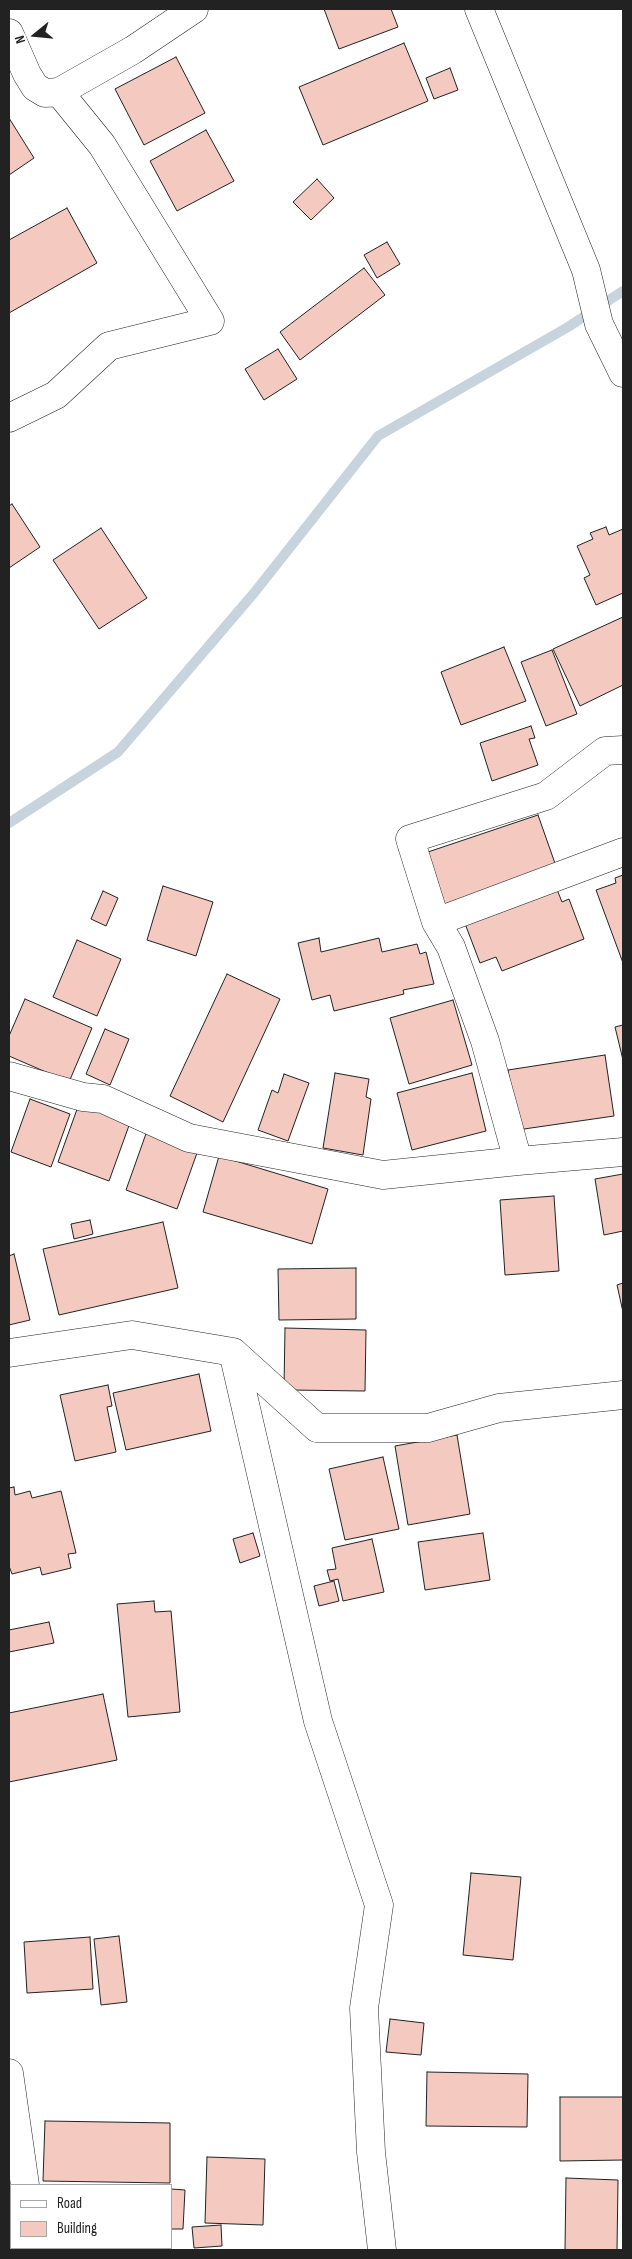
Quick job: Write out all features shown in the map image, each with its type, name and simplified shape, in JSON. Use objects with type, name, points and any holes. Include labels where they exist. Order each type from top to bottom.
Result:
[{"type":"street","points":[[9,33],[35,88],[45,93],[58,92],[133,50],[194,9]]},
{"type":"street","points":[[479,9],[586,270],[599,324],[623,373]]},
{"type":"street","points":[[9,418],[56,395],[109,346],[210,321],[102,145],[58,92]]},
{"type":"street","points":[[518,1161],[485,1041],[451,947],[436,922],[410,839],[546,796],[605,751],[623,750]]},
{"type":"street","points":[[436,922],[623,852]]},
{"type":"street","points":[[9,1076],[83,1097],[103,1098],[189,1138],[383,1175],[623,1152]]},
{"type":"street","points":[[9,1352],[132,1335],[233,1352],[318,1428],[428,1428],[499,1408],[623,1395]]},
{"type":"street","points":[[233,1352],[318,1721],[379,1905],[364,2008],[371,2152],[382,2250]]},
{"type":"street","points":[[9,2073],[25,2184]]},
{"type":"building","points":[[324,9],[391,9],[398,27],[339,49]]},
{"type":"building","points":[[404,43],[428,101],[323,145],[299,87]]},
{"type":"building","points":[[176,57],[205,113],[144,145],[115,89]]},
{"type":"building","points":[[450,68],[458,90],[434,99],[426,78]]},
{"type":"building","points":[[9,118],[34,158],[9,175]]},
{"type":"building","points":[[206,130],[234,181],[177,211],[150,161]]},
{"type":"building","points":[[317,179],[334,198],[311,220],[293,202]]},
{"type":"building","points":[[67,208],[97,263],[9,313],[9,240]]},
{"type":"building","points":[[387,242],[400,264],[377,278],[364,255]]},
{"type":"building","points":[[364,268],[385,295],[300,360],[280,332]]},
{"type":"building","points":[[278,349],[297,379],[264,400],[245,369]]},
{"type":"building","points":[[12,504],[40,547],[9,568],[9,506]]},
{"type":"building","points":[[606,527],[609,535],[623,529],[623,593],[596,605],[584,578],[590,575],[577,546],[593,539],[590,533]]},
{"type":"building","points":[[101,528],[147,598],[99,629],[53,560]]},
{"type":"building","points":[[623,617],[623,685],[580,706],[553,649]]},
{"type":"building","points":[[504,647],[526,701],[461,725],[441,672]]},
{"type":"building","points":[[552,650],[577,714],[546,726],[521,662]]},
{"type":"building","points":[[531,726],[535,738],[529,739],[538,765],[492,781],[480,743]]},
{"type":"building","points":[[538,815],[557,869],[444,907],[425,853]]},
{"type":"building","points":[[623,875],[623,963],[596,890],[616,883],[615,878]]},
{"type":"building","points":[[163,886],[213,902],[196,956],[147,940]]},
{"type":"building","points":[[556,887],[562,902],[569,899],[584,939],[502,971],[496,957],[480,963],[464,921]]},
{"type":"building","points":[[103,891],[118,898],[106,926],[91,919]]},
{"type":"building","points":[[319,938],[321,952],[379,938],[382,952],[417,944],[420,954],[426,952],[434,984],[403,990],[404,994],[334,1011],[330,995],[312,1000],[298,943]]},
{"type":"building","points":[[77,940],[121,959],[97,1016],[53,997]]},
{"type":"building","points":[[227,974],[280,999],[223,1122],[170,1096]]},
{"type":"building","points":[[25,999],[92,1028],[69,1082],[9,1056],[9,1036]]},
{"type":"building","points":[[453,1000],[472,1065],[409,1084],[390,1018]]},
{"type":"building","points":[[623,1025],[623,1060],[615,1027]]},
{"type":"building","points":[[105,1029],[129,1039],[110,1085],[86,1074]]},
{"type":"building","points":[[605,1055],[614,1116],[517,1130],[508,1070]]},
{"type":"building","points":[[335,1073],[369,1079],[366,1097],[371,1099],[363,1155],[323,1148]]},
{"type":"building","points":[[472,1073],[486,1131],[412,1150],[397,1093]]},
{"type":"building","points":[[284,1074],[309,1083],[288,1141],[258,1130],[272,1090],[278,1093]]},
{"type":"building","points":[[30,1099],[70,1114],[51,1167],[11,1152]]},
{"type":"building","points":[[80,1101],[131,1120],[109,1181],[58,1162]]},
{"type":"building","points":[[148,1128],[197,1153],[177,1209],[126,1190]]},
{"type":"building","points":[[219,1156],[328,1189],[312,1244],[203,1212]]},
{"type":"building","points":[[623,1174],[623,1231],[604,1235],[595,1179]]},
{"type":"building","points":[[554,1196],[559,1271],[505,1275],[500,1200]]},
{"type":"building","points":[[90,1220],[93,1234],[74,1239],[71,1224]]},
{"type":"building","points":[[163,1222],[178,1288],[59,1315],[43,1249]]},
{"type":"building","points":[[14,1254],[30,1320],[9,1325],[9,1256]]},
{"type":"building","points":[[356,1268],[356,1319],[279,1320],[278,1269]]},
{"type":"building","points":[[623,1283],[623,1312],[617,1285]]},
{"type":"building","points":[[285,1328],[366,1330],[365,1391],[289,1390],[284,1388]]},
{"type":"building","points":[[199,1374],[211,1431],[126,1450],[113,1393]]},
{"type":"building","points":[[108,1385],[112,1406],[107,1407],[116,1452],[75,1461],[60,1395]]},
{"type":"building","points":[[457,1435],[470,1514],[408,1525],[395,1446]]},
{"type":"building","points":[[383,1457],[399,1529],[345,1540],[329,1469]]},
{"type":"building","points":[[14,1487],[15,1495],[30,1491],[32,1498],[61,1491],[76,1553],[68,1554],[71,1568],[42,1575],[40,1567],[12,1574],[9,1566],[9,1488]]},
{"type":"building","points":[[253,1533],[260,1556],[240,1563],[233,1539]]},
{"type":"building","points":[[483,1533],[490,1580],[425,1590],[418,1542]]},
{"type":"building","points":[[372,1539],[384,1592],[343,1601],[338,1579],[330,1581],[327,1570],[336,1569],[332,1548]]},
{"type":"building","points":[[334,1581],[339,1601],[319,1606],[314,1586]]},
{"type":"building","points":[[154,1601],[155,1612],[171,1611],[180,1712],[128,1717],[117,1604]]},
{"type":"building","points":[[49,1622],[54,1643],[9,1652],[9,1630]]},
{"type":"building","points":[[103,1694],[117,1760],[9,1782],[9,1713]]},
{"type":"building","points":[[471,1873],[521,1877],[513,1960],[463,1955]]},
{"type":"building","points":[[119,1936],[127,2002],[101,2005],[94,1939]]},
{"type":"building","points":[[90,1937],[93,1989],[27,1993],[24,1942]]},
{"type":"building","points":[[390,2019],[424,2023],[421,2055],[386,2052]]},
{"type":"building","points":[[427,2072],[528,2074],[527,2127],[426,2126]]},
{"type":"building","points":[[560,2097],[623,2097],[623,2160],[560,2161]]},
{"type":"building","points":[[45,2121],[170,2123],[170,2183],[43,2181]]},
{"type":"building","points":[[207,2157],[265,2159],[263,2225],[205,2223]]},
{"type":"building","points":[[566,2178],[618,2180],[617,2250],[565,2250]]},
{"type":"building","points":[[172,2189],[185,2190],[183,2229],[172,2229]]},
{"type":"building","points":[[221,2225],[222,2246],[194,2248],[192,2227]]},
{"type":"waterway","points":[[9,823],[118,752],[254,593],[378,436],[568,327],[623,291]]}]
